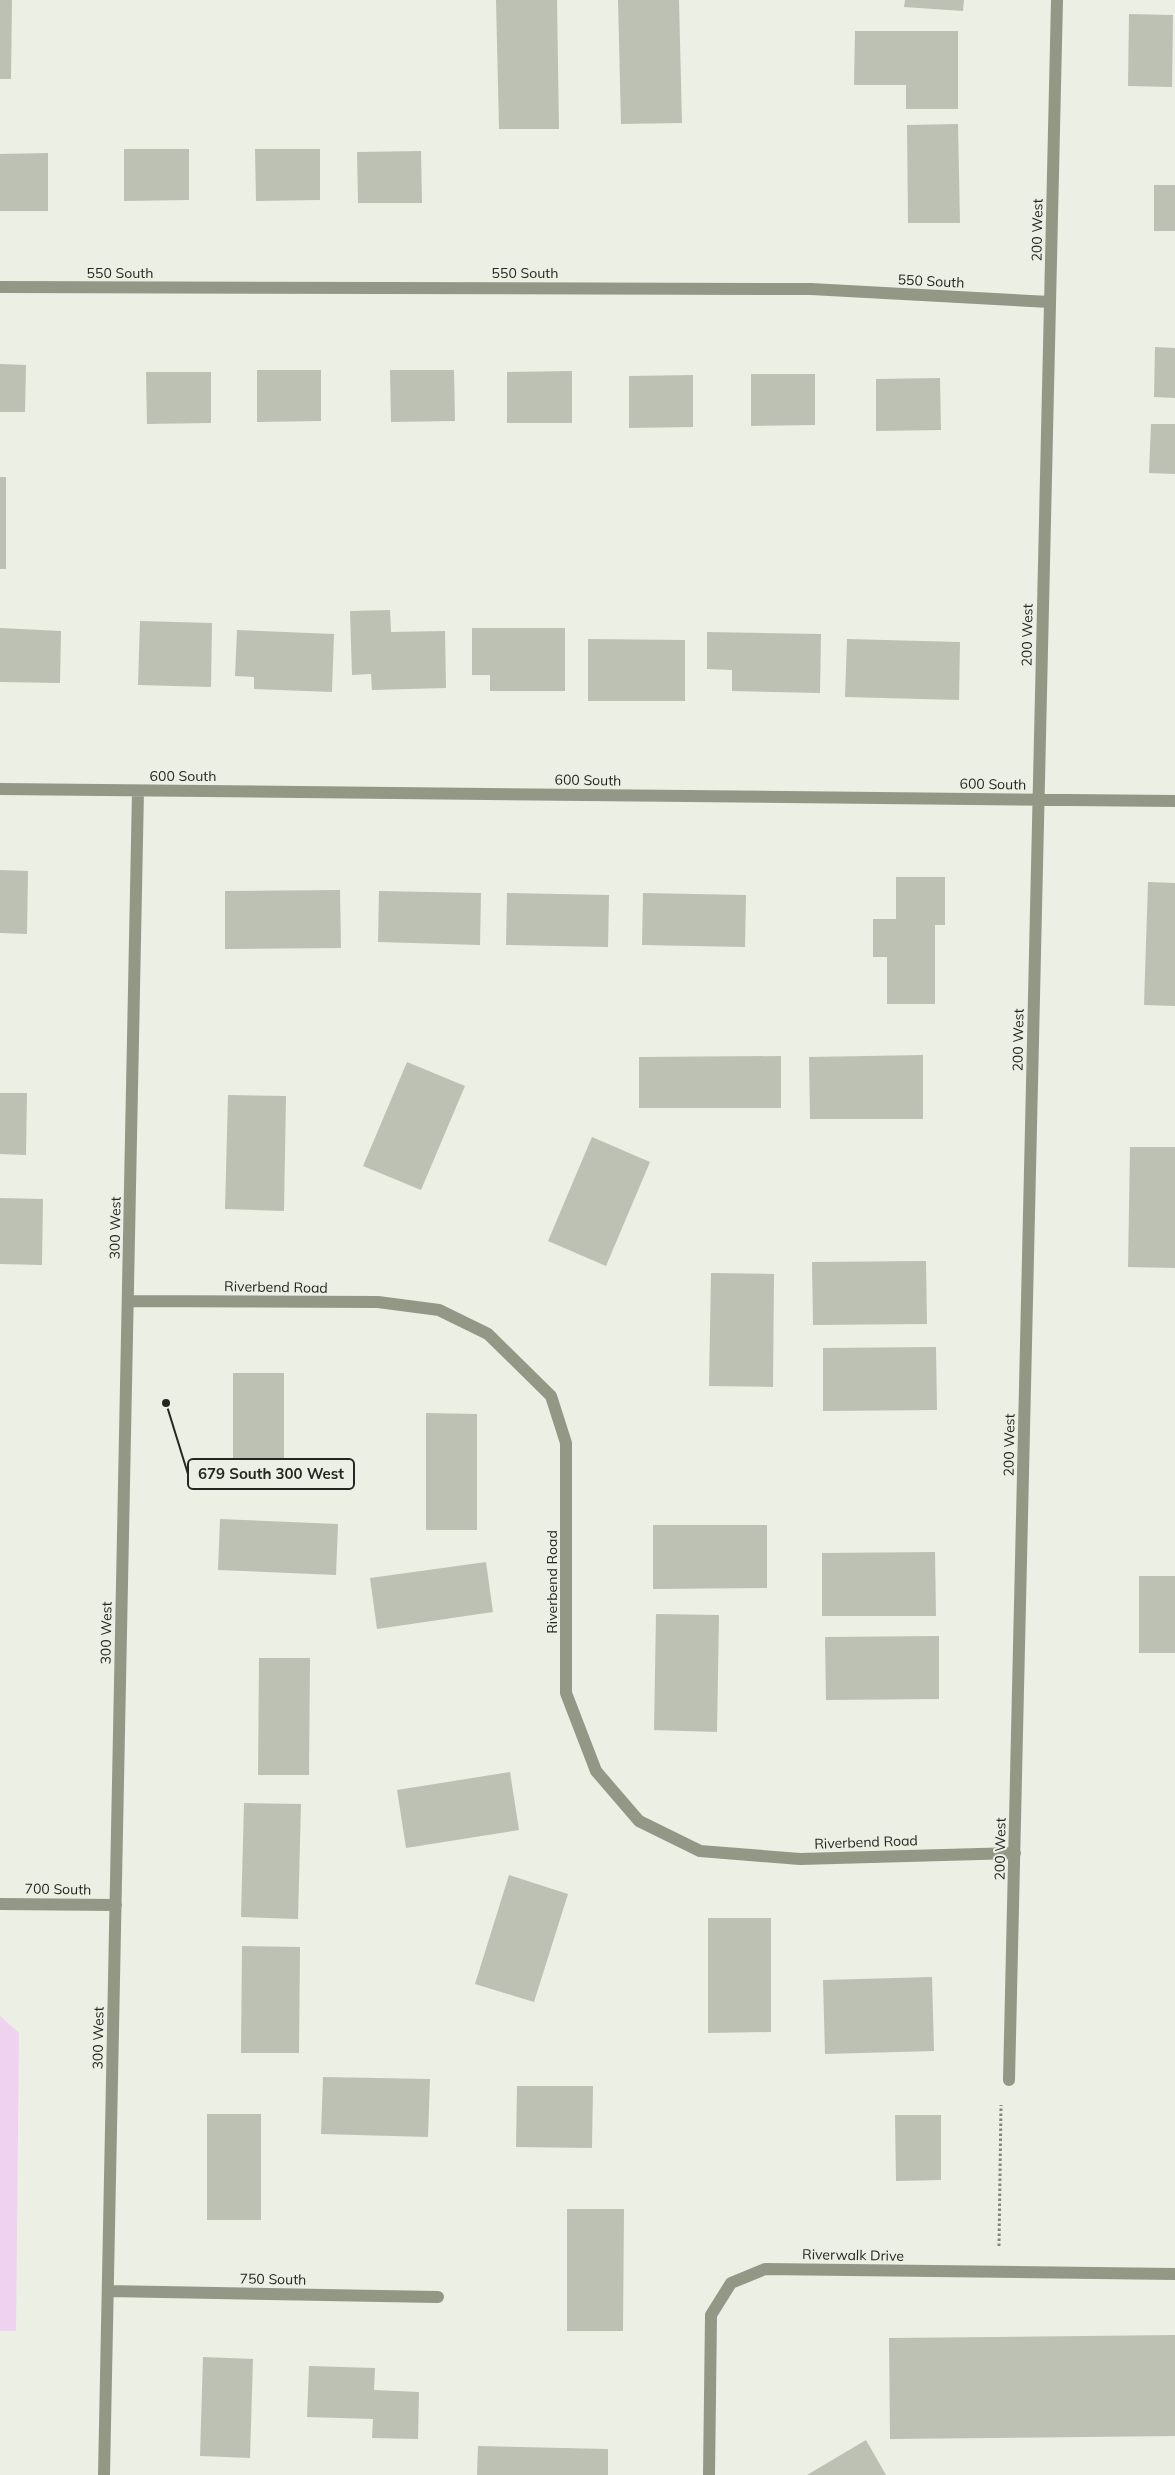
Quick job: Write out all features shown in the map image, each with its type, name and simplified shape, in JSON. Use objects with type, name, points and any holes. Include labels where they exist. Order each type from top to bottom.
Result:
[{"type":"street","name":"200 West","points":[[1009,2080],[1057,0]]},
{"type":"street","name":"550 South","points":[[0,287],[811,289],[1050,302]]},
{"type":"street","name":"600 South","points":[[0,789],[1175,801]]},
{"type":"street","name":"300 West","points":[[104,2475],[138,791]]},
{"type":"street","name":"Riverbend Road","points":[[128,1301],[378,1302],[439,1310],[488,1334],[551,1396],[566,1443],[566,1692],[596,1771],[639,1821],[700,1851],[800,1859],[1014,1853]]},
{"type":"street","name":"700 South","points":[[0,1904],[116,1905]]},
{"type":"street","name":"Riverwalk Drive","points":[[709,2475],[711,2315],[731,2283],[765,2270],[1175,2274]]},
{"type":"street","name":"750 South","points":[[108,2291],[438,2297]]},
{"type":"path","points":[[999,2272],[1001,2104]]},
{"type":"shaded area","points":[[0,2016],[19,2033],[16,2331],[0,2331]]},
{"type":"building","points":[[0,0],[12,0],[11,79],[0,79]]},
{"type":"building","points":[[496,0],[557,0],[559,129],[499,129]]},
{"type":"building","points":[[618,0],[679,0],[682,123],[621,124]]},
{"type":"building","points":[[905,0],[964,0],[963,11],[904,7]]},
{"type":"building","points":[[1129,14],[1173,15],[1172,87],[1128,86]]},
{"type":"building","points":[[855,31],[958,31],[958,109],[906,109],[906,85],[854,85]]},
{"type":"building","points":[[958,124],[960,223],[908,223],[907,125]]},
{"type":"building","points":[[124,149],[189,149],[189,200],[124,201]]},
{"type":"building","points":[[255,149],[320,149],[320,200],[256,201]]},
{"type":"building","points":[[421,151],[422,203],[358,203],[357,152]]},
{"type":"building","points":[[48,153],[48,211],[0,211],[0,154]]},
{"type":"building","points":[[1154,185],[1175,185],[1175,231],[1154,231]]},
{"type":"building","points":[[1155,347],[1175,348],[1175,398],[1154,397]]},
{"type":"building","points":[[0,364],[26,365],[25,412],[0,412]]},
{"type":"building","points":[[257,370],[321,370],[321,421],[257,422]]},
{"type":"building","points":[[390,370],[454,370],[455,421],[391,422]]},
{"type":"building","points":[[572,371],[572,423],[507,423],[507,372]]},
{"type":"building","points":[[146,372],[211,372],[211,423],[147,424]]},
{"type":"building","points":[[751,374],[815,374],[815,425],[751,426]]},
{"type":"building","points":[[693,375],[693,427],[629,428],[629,376]]},
{"type":"building","points":[[940,378],[941,430],[876,431],[876,379]]},
{"type":"building","points":[[1151,424],[1175,424],[1175,474],[1149,473]]},
{"type":"building","points":[[0,477],[6,477],[6,569],[0,569]]},
{"type":"building","points":[[390,610],[391,632],[445,631],[446,688],[372,690],[371,674],[352,675],[350,611]]},
{"type":"building","points":[[140,621],[212,623],[211,687],[138,685]]},
{"type":"building","points":[[0,628],[61,631],[60,683],[0,682]]},
{"type":"building","points":[[472,628],[565,628],[565,691],[490,691],[490,675],[472,675]]},
{"type":"building","points":[[237,630],[334,634],[332,692],[254,689],[254,677],[235,676]]},
{"type":"building","points":[[707,632],[821,634],[820,693],[732,691],[732,670],[707,669]]},
{"type":"building","points":[[588,639],[685,640],[685,701],[588,701]]},
{"type":"building","points":[[847,639],[960,642],[959,700],[845,697]]},
{"type":"building","points":[[0,870],[28,871],[27,934],[0,933]]},
{"type":"building","points":[[896,877],[945,877],[945,925],[935,925],[935,1004],[887,1004],[887,957],[873,957],[873,919],[896,919]]},
{"type":"building","points":[[1148,882],[1175,883],[1175,1006],[1144,1005]]},
{"type":"building","points":[[340,890],[341,948],[225,949],[225,891]]},
{"type":"building","points":[[379,891],[481,893],[480,945],[378,942]]},
{"type":"building","points":[[507,893],[609,895],[608,947],[506,945]]},
{"type":"building","points":[[643,893],[746,895],[745,947],[642,945]]},
{"type":"building","points":[[923,1055],[923,1119],[810,1119],[809,1057]]},
{"type":"building","points":[[781,1056],[781,1108],[639,1108],[639,1057]]},
{"type":"building","points":[[407,1062],[465,1086],[421,1190],[363,1166]]},
{"type":"building","points":[[0,1093],[27,1093],[26,1155],[0,1154]]},
{"type":"building","points":[[228,1095],[286,1096],[284,1211],[225,1209]]},
{"type":"building","points":[[592,1137],[650,1162],[606,1266],[548,1241]]},
{"type":"building","points":[[1130,1147],[1175,1147],[1175,1268],[1128,1267]]},
{"type":"building","points":[[0,1198],[43,1199],[42,1265],[0,1264]]},
{"type":"building","points":[[926,1261],[927,1324],[813,1325],[812,1262]]},
{"type":"building","points":[[711,1273],[774,1274],[773,1387],[709,1386]]},
{"type":"building","points":[[936,1347],[937,1410],[823,1411],[823,1348]]},
{"type":"building","points":[[233,1373],[284,1373],[284,1490],[233,1490]]},
{"type":"building","points":[[426,1413],[477,1414],[477,1530],[426,1530]]},
{"type":"building","points":[[220,1519],[338,1524],[336,1575],[218,1570]]},
{"type":"building","points":[[653,1525],[767,1525],[767,1588],[653,1589]]},
{"type":"building","points":[[935,1552],[936,1616],[822,1616],[822,1553]]},
{"type":"building","points":[[486,1562],[493,1612],[377,1629],[370,1578]]},
{"type":"building","points":[[1139,1576],[1175,1576],[1175,1653],[1139,1653]]},
{"type":"building","points":[[656,1614],[719,1615],[717,1732],[654,1730]]},
{"type":"building","points":[[939,1636],[939,1699],[826,1700],[825,1637]]},
{"type":"building","points":[[259,1658],[310,1658],[309,1775],[258,1775]]},
{"type":"building","points":[[510,1772],[519,1830],[406,1848],[397,1790]]},
{"type":"building","points":[[244,1803],[301,1804],[298,1919],[241,1917]]},
{"type":"building","points":[[509,1875],[568,1894],[534,2002],[475,1984]]},
{"type":"building","points":[[708,1918],[771,1918],[771,2032],[708,2033]]},
{"type":"building","points":[[242,1946],[300,1947],[299,2053],[241,2053]]},
{"type":"building","points":[[932,1977],[934,2051],[825,2054],[823,1980]]},
{"type":"building","points":[[323,2077],[430,2079],[428,2137],[321,2134]]},
{"type":"building","points":[[517,2086],[593,2086],[592,2148],[516,2147]]},
{"type":"building","points":[[207,2114],[261,2114],[261,2220],[207,2220]]},
{"type":"building","points":[[895,2115],[941,2115],[941,2180],[896,2181]]},
{"type":"building","points":[[567,2209],[624,2209],[623,2331],[567,2331]]},
{"type":"building","points":[[1175,2335],[1175,2436],[890,2439],[889,2338]]},
{"type":"building","points":[[203,2357],[253,2359],[250,2458],[200,2456]]},
{"type":"building","points":[[309,2366],[375,2368],[374,2390],[419,2392],[418,2439],[372,2438],[373,2419],[307,2417]]},
{"type":"building","points":[[866,2440],[886,2475],[807,2475]]},
{"type":"building","points":[[478,2446],[608,2449],[608,2475],[477,2475]]},
{"type":"place","name":"679 South 300 West","points":[[166,1403]]}]
